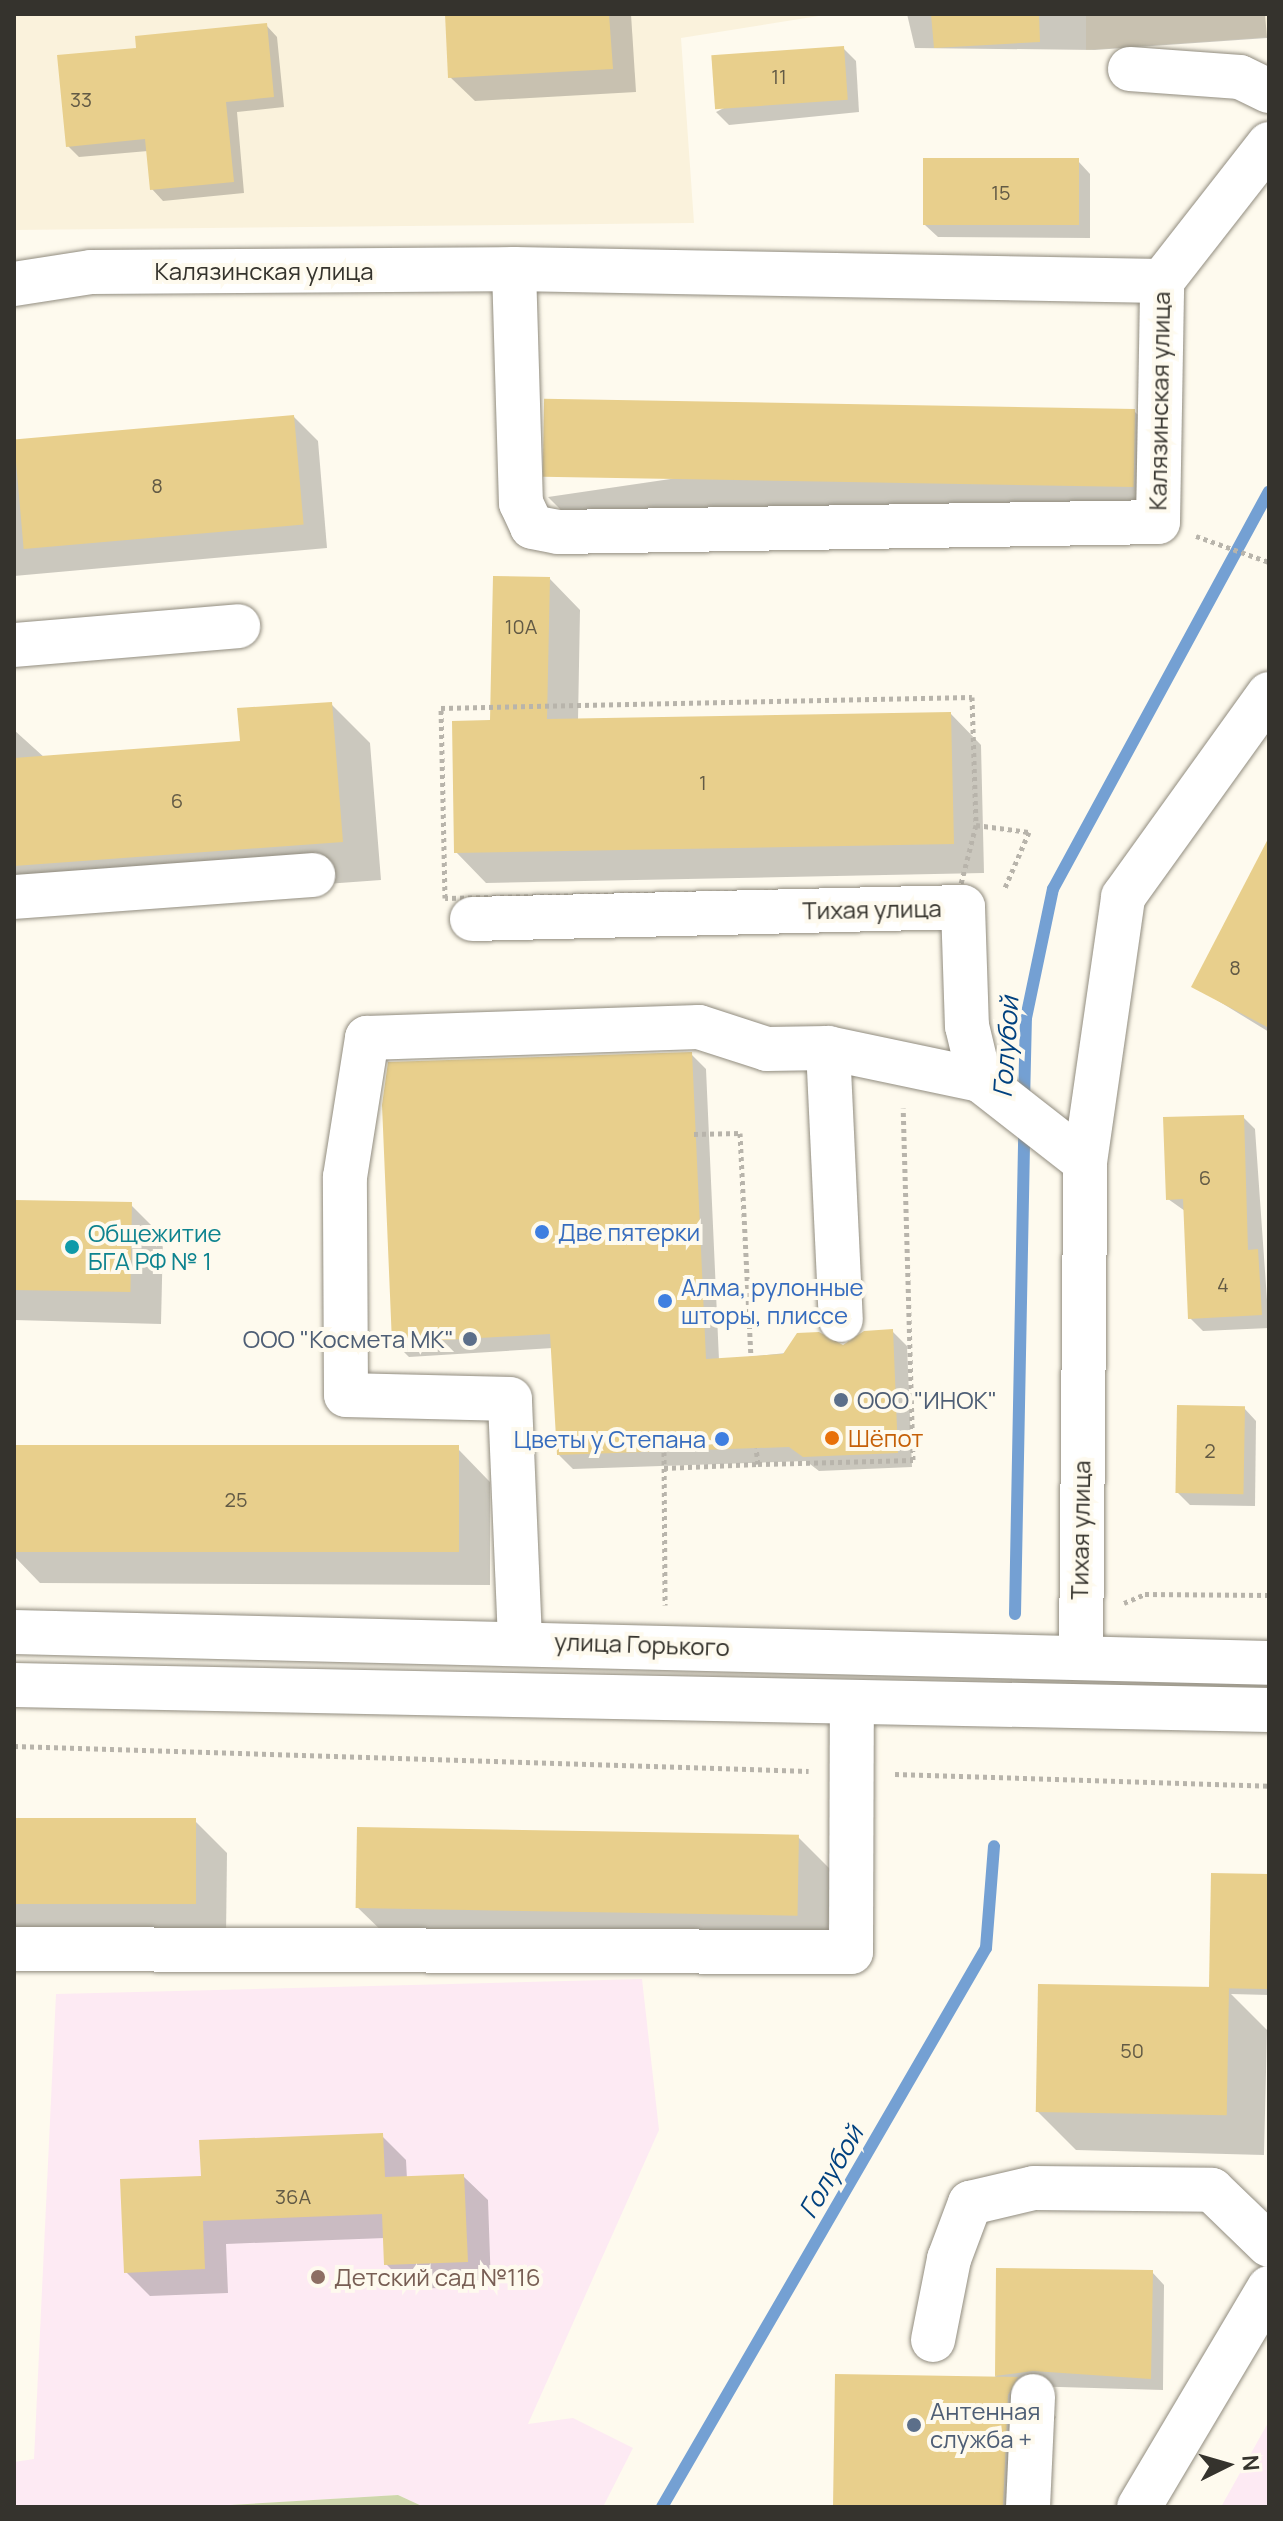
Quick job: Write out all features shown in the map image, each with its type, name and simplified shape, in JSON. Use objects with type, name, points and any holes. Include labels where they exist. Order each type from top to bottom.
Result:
[{"type":"main road","points":[[1130,69],[1240,77],[1269,91]]},
{"type":"main road","points":[[1162,281],[1269,144]]},
{"type":"main road","name":"Калязинская улица","points":[[14,284],[91,272],[514,269],[1162,281],[1158,522],[558,532],[532,527],[521,503],[514,269]]},
{"type":"main road","points":[[14,645],[238,626]]},
{"type":"main road","name":"Тихая улица","points":[[1080,1640],[1075,1152],[1123,897],[1269,694]]},
{"type":"main road","points":[[14,897],[313,875]]},
{"type":"main road","name":"Тихая улица","points":[[472,919],[963,907],[967,1026],[980,1080]]},
{"type":"main road","points":[[520,1640],[510,1399],[346,1395],[345,1177],[367,1038],[699,1027],[767,1049],[828,1048],[980,1080],[1075,1152]]},
{"type":"main road","points":[[828,1048],[841,1320]]},
{"type":"main road","name":"улица Горького","points":[[14,1632],[520,1640],[1080,1640],[1269,1663]]},
{"type":"main road","points":[[14,1685],[1269,1710]]},
{"type":"main road","points":[[14,1949],[851,1952],[852,1702]]},
{"type":"main road","points":[[933,2340],[949,2259],[970,2203],[1034,2188],[1212,2190],[1269,2245]]},
{"type":"main road","points":[[1139,2507],[1269,2288]]},
{"type":"main road","points":[[1028,2507],[1033,2396]]},
{"type":"path","points":[[1158,522],[1269,562]]},
{"type":"path","points":[[972,697],[976,825],[960,888],[445,898],[441,708],[972,697]]},
{"type":"path","points":[[664,1468],[913,1460],[903,1103],[916,1099]]},
{"type":"path","points":[[694,1134],[740,1133],[751,1356]]},
{"type":"path","points":[[756,1448],[758,1464]]},
{"type":"path","points":[[664,1452],[665,1612]]},
{"type":"path","points":[[1080,1640],[1145,1594],[1269,1595]]},
{"type":"path","points":[[14,1746],[1269,1786]]},
{"type":"shaded area","points":[[14,14],[831,14],[681,38],[694,223],[14,230]]},
{"type":"shaded area","points":[[1086,14],[1269,14],[1269,37],[1086,50]]},
{"type":"shaded area","name":"Детский сад №116","points":[[642,1979],[659,2130],[528,2424],[573,2418],[633,2448],[603,2507],[424,2507],[398,2495],[197,2507],[14,2507],[14,2462],[34,2459],[56,1994]]},
{"type":"shaded area","points":[[1269,2421],[1269,2507],[1221,2507]]},
{"type":"green space","points":[[398,2495],[424,2507],[197,2507]]},
{"type":"building","points":[[445,14],[609,14],[613,69],[448,78]]},
{"type":"building","points":[[931,14],[1039,14],[1040,42],[934,48]]},
{"type":"building","points":[[267,23],[274,97],[226,102],[234,182],[150,190],[145,139],[66,147],[57,55],[136,48],[135,36]]},
{"type":"building","points":[[844,46],[848,100],[715,109],[711,55]]},
{"type":"building","points":[[923,158],[1079,158],[1079,225],[923,225]]},
{"type":"building","points":[[544,399],[1135,409],[1134,487],[543,477]]},
{"type":"building","points":[[294,415],[304,525],[24,549],[14,439]]},
{"type":"building","points":[[493,576],[550,577],[547,719],[951,712],[954,844],[454,853],[452,721],[490,720]]},
{"type":"building","points":[[332,702],[343,842],[14,866],[14,758],[240,741],[237,708]]},
{"type":"building","points":[[1269,837],[1269,1028],[1191,987]]},
{"type":"building","name":"Две пятерки","points":[[692,1052],[706,1359],[783,1354],[797,1333],[819,1332],[843,1345],[864,1331],[893,1329],[898,1453],[803,1457],[789,1447],[557,1455],[550,1334],[392,1343],[382,1105],[388,1062]]},
{"type":"building","points":[[1244,1115],[1248,1250],[1258,1249],[1262,1315],[1188,1319],[1183,1199],[1166,1200],[1163,1117]]},
{"type":"building","name":"Общежитие БГА РФ № 1","points":[[14,1200],[132,1202],[130,1292],[14,1290]]},
{"type":"building","points":[[1177,1405],[1245,1406],[1243,1494],[1175,1493]]},
{"type":"building","points":[[14,1445],[459,1445],[459,1552],[14,1552]]},
{"type":"building","points":[[14,1818],[196,1818],[196,1904],[14,1904]]},
{"type":"building","points":[[357,1827],[799,1835],[798,1916],[356,1908]]},
{"type":"building","points":[[1211,1873],[1269,1874],[1267,1989],[1209,1988]]},
{"type":"building","points":[[1038,1984],[1229,1987],[1227,2115],[1036,2112]]},
{"type":"building","points":[[383,2133],[385,2177],[464,2174],[468,2262],[384,2265],[382,2214],[203,2221],[205,2269],[124,2273],[120,2179],[201,2176],[199,2140]]},
{"type":"building","points":[[996,2268],[1153,2270],[1151,2379],[1033,2371],[995,2376]]},
{"type":"building","points":[[835,2374],[1018,2377],[1008,2395],[1003,2507],[833,2507]]},
{"type":"waterway","name":"Голубой","points":[[1024,1103],[1026,1018],[1053,889],[1269,492]]},
{"type":"waterway","name":"Голубой","points":[[1015,1614],[1024,1126]]},
{"type":"waterway","name":"Голубой","points":[[662,2507],[986,1948],[994,1846]]},
{"type":"place","name":"Две пятерки","points":[[542,1232]]},
{"type":"place","name":"Общежитие БГА РФ № 1","points":[[72,1247]]},
{"type":"place","name":"Алма, рулонные шторы, плиссе","points":[[665,1301]]},
{"type":"place","name":"ООО \"Космета МК\"","points":[[470,1339]]},
{"type":"place","name":"ООО \"ИНОК\"","points":[[841,1400]]},
{"type":"place","name":"Шёпот","points":[[832,1438]]},
{"type":"place","name":"Цветы у Степана","points":[[722,1439]]},
{"type":"place","name":"Детский сад №116","points":[[318,2277]]},
{"type":"place","name":"Антенная служба +","points":[[914,2425]]}]
